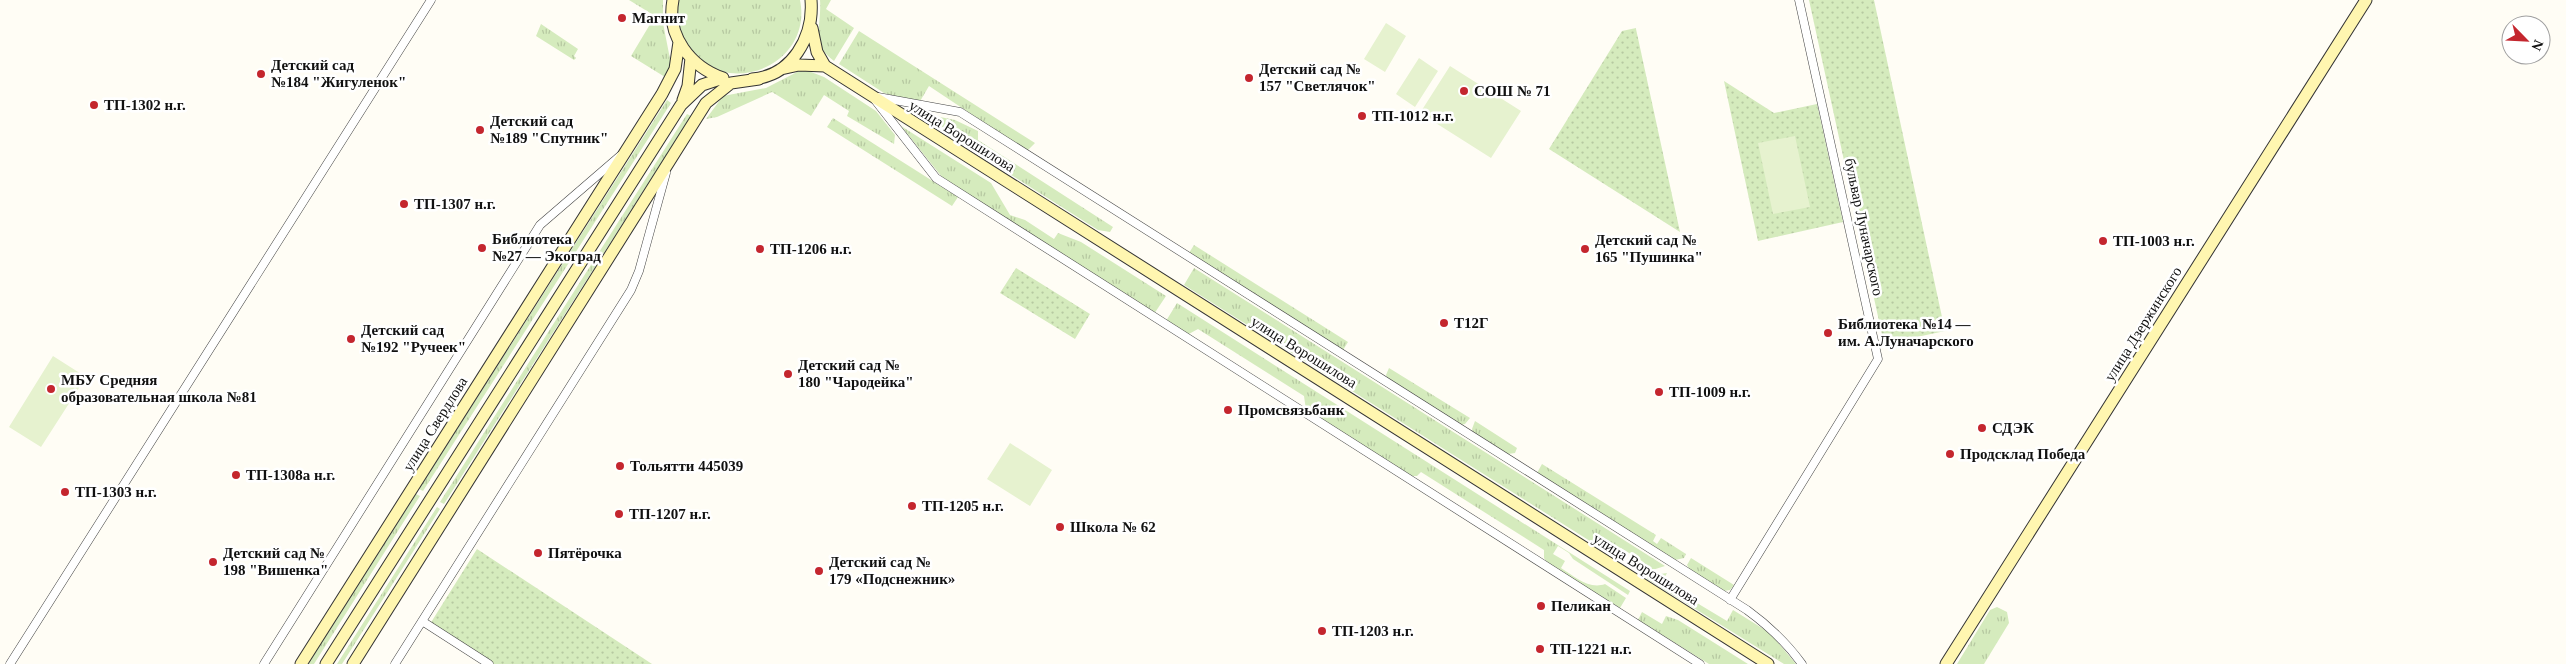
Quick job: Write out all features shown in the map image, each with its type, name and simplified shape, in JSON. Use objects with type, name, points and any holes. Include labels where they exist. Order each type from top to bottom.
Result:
[{"type":"main road","points":[[811,0],[817,52],[825,66]]},
{"type":"main road","name":"улица Дзержинского","points":[[1946,664],[2366,0]]},
{"type":"main road","points":[[672,2],[673,22],[680,42],[690,58],[710,73],[723,78],[736,80],[759,78]]},
{"type":"main road","points":[[781,69],[799,51],[806,38],[812,17]]},
{"type":"main road","name":"улица Свердлова","points":[[301,664],[627,149],[675,69],[680,42]]},
{"type":"main road","points":[[326,664],[681,105],[688,86],[690,58]]},
{"type":"main road","points":[[354,664],[706,103],[716,93],[731,83],[759,78],[781,69],[798,65],[825,66]]},
{"type":"main road","name":"улица Ворошилова","points":[[825,66],[1768,664]]},
{"type":"main road","points":[[681,105],[702,85],[723,78]]},
{"type":"street","points":[[10,664],[431,0]]},
{"type":"street","name":"бульвар Луначарского","points":[[1730,600],[1878,359],[1799,0]]},
{"type":"street","points":[[872,96],[960,112],[1730,600],[1768,625],[1787,644],[1802,664]]},
{"type":"street","points":[[872,96],[936,178],[1696,663]]},
{"type":"street","points":[[264,664],[540,225],[627,149]]},
{"type":"street","points":[[395,664],[631,290],[639,271],[669,161]]},
{"type":"street","points":[[422,621],[489,664]]},
{"type":"green space","points":[[629,0],[663,0],[663,23],[671,64],[665,77],[631,56],[655,16]]},
{"type":"green space","points":[[679,0],[800,0],[800,24],[792,44],[778,60],[760,70],[739,73],[718,70],[700,60],[685,41],[679,21]]},
{"type":"green space","points":[[820,0],[831,0],[826,9],[854,28],[834,61],[822,48],[820,41]]},
{"type":"green space","points":[[1809,0],[1874,0],[1945,331],[1884,344]]},
{"type":"green space","points":[[1386,23],[1406,36],[1385,72],[1364,59]]},
{"type":"green space","points":[[541,24],[578,49],[574,60],[536,36]]},
{"type":"green space","points":[[1636,28],[1680,232],[1549,149],[1622,31]]},
{"type":"green space","points":[[859,31],[1035,143],[1028,150],[1022,148],[929,86],[919,103],[884,93],[839,64]]},
{"type":"green space","points":[[1419,58],[1438,71],[1415,107],[1396,94]]},
{"type":"green space","points":[[1450,66],[1521,111],[1491,158],[1420,113]]},
{"type":"green space","points":[[806,70],[824,77],[876,111],[895,135],[894,144],[847,116],[849,111],[824,95],[811,116],[772,92],[717,117],[706,119],[723,96],[766,88],[799,71]]},
{"type":"green space","points":[[1724,81],[1774,113],[1817,104],[1843,222],[1758,241]]},
{"type":"green space","points":[[667,100],[671,103],[423,491],[419,489]]},
{"type":"green space","points":[[910,111],[955,120],[978,131],[978,140],[1113,227],[1110,232],[1098,230]]},
{"type":"green space","points":[[687,114],[691,116],[444,504],[440,502]]},
{"type":"green space","points":[[833,118],[958,197],[952,206],[827,127]]},
{"type":"green space","points":[[901,126],[991,183],[1010,215],[1025,220],[1054,239],[1058,233],[1081,242],[1166,296],[1154,314],[942,177]]},
{"type":"green space","points":[[1795,136],[1810,207],[1773,214],[1758,143]]},
{"type":"green space","points":[[1194,245],[1348,342],[1343,350],[1189,253]]},
{"type":"green space","points":[[1016,268],[1090,314],[1075,339],[1000,293]]},
{"type":"green space","points":[[1194,268],[1665,566],[1646,572],[1642,561],[1621,548],[1609,553],[1184,285]]},
{"type":"green space","points":[[1177,303],[1630,591],[1628,595],[1573,559],[1569,553],[1558,546],[1553,554],[1565,561],[1561,568],[1576,578],[1587,584],[1605,584],[1626,598],[1620,608],[1547,563],[1544,558],[1544,550],[1421,472],[1417,476],[1412,476],[1306,410],[1304,396],[1198,329],[1187,335],[1166,321]]},
{"type":"green space","points":[[53,356],[86,377],[41,447],[9,427]]},
{"type":"green space","points":[[1389,368],[1470,418],[1465,424],[1460,425],[1388,379],[1386,375]]},
{"type":"green space","points":[[1475,421],[1517,448],[1515,453],[1508,454],[1473,432],[1472,429]]},
{"type":"green space","points":[[1010,443],[1052,470],[1030,506],[987,479]]},
{"type":"green space","points":[[1542,464],[1656,535],[1653,541],[1657,544],[1661,538],[1686,554],[1684,558],[1675,560],[1537,473]]},
{"type":"green space","points":[[416,494],[420,496],[314,664],[308,664]]},
{"type":"green space","points":[[437,507],[440,509],[342,664],[337,664]]},
{"type":"green space","points":[[477,549],[652,664],[494,664],[430,624]]},
{"type":"green space","points":[[1691,558],[1734,585],[1730,590],[1724,591],[1690,570],[1687,565]]},
{"type":"green space","points":[[1667,573],[1662,582],[1727,621],[1733,610],[1770,633],[1796,664],[1784,664],[1647,579],[1648,576]]},
{"type":"green space","points":[[1997,607],[2007,612],[2009,623],[1984,664],[1957,664],[1990,610]]},
{"type":"green space","points":[[1642,612],[1662,624],[1666,616],[1678,620],[1748,664],[1709,664],[1638,620]]},
{"type":"place","name":"Магнит","points":[[622,18]]},
{"type":"place","name":"Детский сад №184 \"Жигуленок\"","points":[[261,74]]},
{"type":"place","name":"Детский сад № 157 \"Светлячок\"","points":[[1249,78]]},
{"type":"place","name":"СОШ № 71","points":[[1464,91]]},
{"type":"place","name":"ТП-1302 н.г.","points":[[94,105]]},
{"type":"place","name":"ТП-1012 н.г.","points":[[1362,116]]},
{"type":"place","name":"Детский сад №189 \"Спутник\"","points":[[480,130]]},
{"type":"place","name":"ТП-1307 н.г.","points":[[404,204]]},
{"type":"place","name":"ТП-1003 н.г.","points":[[2103,241]]},
{"type":"place","name":"Библиотека №27 — Экоград","points":[[482,248]]},
{"type":"place","name":"ТП-1206 н.г.","points":[[760,249]]},
{"type":"place","name":"Детский сад № 165 \"Пушинка\"","points":[[1585,249]]},
{"type":"place","name":"T12Г","points":[[1444,323]]},
{"type":"place","name":"Библиотека №14 — им. А.Луначарского","points":[[1828,333]]},
{"type":"place","name":"Детский сад №192 \"Ручеек\"","points":[[351,339]]},
{"type":"place","name":"Детский сад № 180 \"Чародейка\"","points":[[788,374]]},
{"type":"place","name":"МБУ Средняя образовательная школа №81","points":[[51,389]]},
{"type":"place","name":"ТП-1009 н.г.","points":[[1659,392]]},
{"type":"place","name":"Промсвязьбанк","points":[[1228,410]]},
{"type":"place","name":"СДЭК","points":[[1982,428]]},
{"type":"place","name":"Продсклад Победа","points":[[1950,454]]},
{"type":"place","name":"Тольятти 445039","points":[[620,466]]},
{"type":"place","name":"ТП-1308а н.г.","points":[[236,475]]},
{"type":"place","name":"ТП-1303 н.г.","points":[[65,492]]},
{"type":"place","name":"ТП-1205 н.г.","points":[[912,506]]},
{"type":"place","name":"ТП-1207 н.г.","points":[[619,514]]},
{"type":"place","name":"Школа № 62","points":[[1060,527]]},
{"type":"place","name":"Пятёрочка","points":[[538,553]]},
{"type":"place","name":"Детский сад № 198 \"Вишенка\"","points":[[213,562]]},
{"type":"place","name":"Детский сад № 179 «Подснежник»","points":[[819,571]]},
{"type":"place","name":"Пеликан","points":[[1541,606]]},
{"type":"place","name":"ТП-1203 н.г.","points":[[1322,631]]},
{"type":"place","name":"ТП-1221 н.г.","points":[[1540,649]]}]
